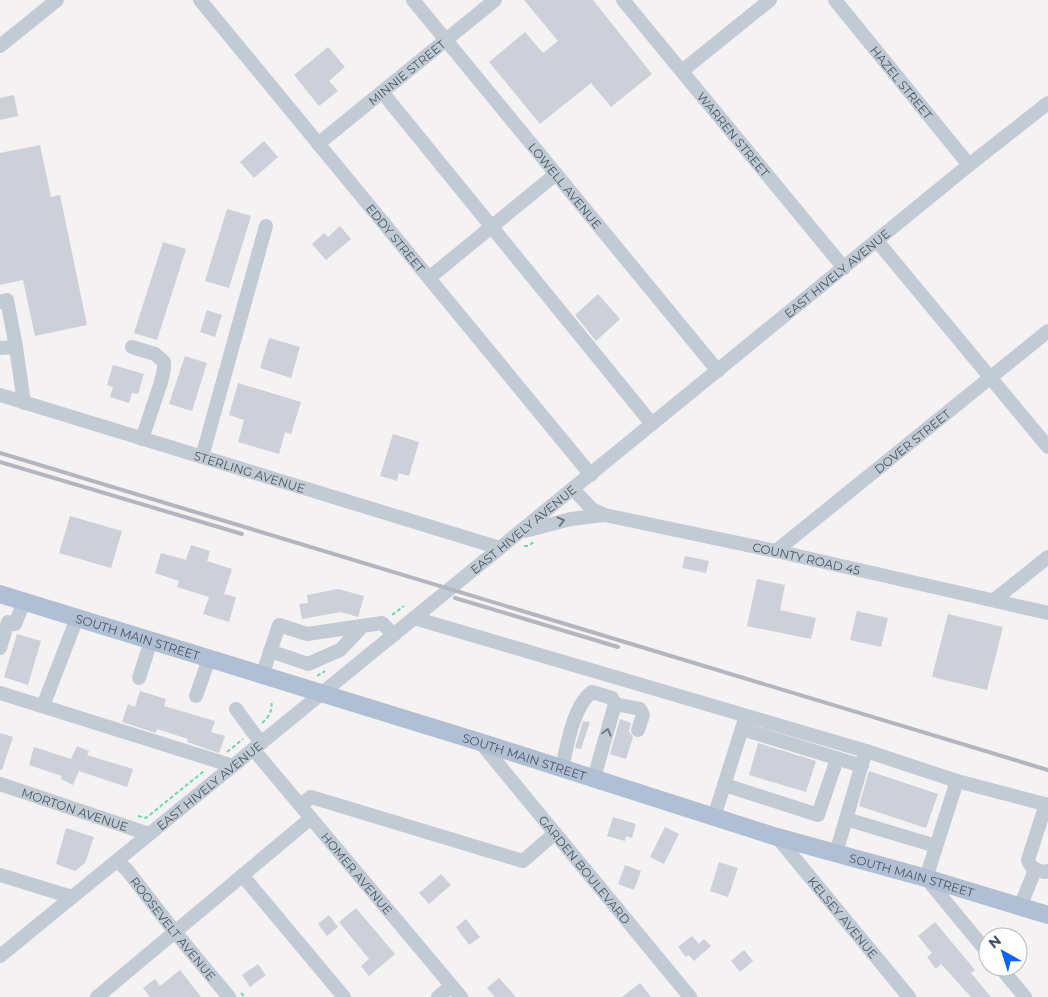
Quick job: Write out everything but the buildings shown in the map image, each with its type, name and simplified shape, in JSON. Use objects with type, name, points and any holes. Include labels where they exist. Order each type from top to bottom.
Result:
[{"type":"main road","name":"SOUTH MAIN STREET","points":[[0,594],[480,742],[777,837],[926,878],[1048,915]]},
{"type":"street","points":[[0,46],[57,0]]},
{"type":"street","name":"EDDY STREET","points":[[200,0],[590,474]]},
{"type":"street","name":"LOWELL AVENUE","points":[[412,0],[718,371]]},
{"type":"street","name":"MINNIE STREET","points":[[318,144],[495,0]]},
{"type":"street","name":"WARREN STREET","points":[[623,0],[844,268]]},
{"type":"street","points":[[682,71],[770,0]]},
{"type":"street","name":"HAZEL STREET","points":[[835,0],[969,165]]},
{"type":"street","points":[[382,92],[652,424]]},
{"type":"street","name":"EAST HIVELY AVENUE","points":[[0,956],[500,548],[520,539],[590,474],[877,242],[969,165],[1048,103]]},
{"type":"street","points":[[429,278],[556,174]]},
{"type":"street","points":[[202,458],[266,226]]},
{"type":"street","points":[[877,242],[1048,447]]},
{"type":"street","points":[[0,302],[7,300],[24,403]]},
{"type":"street","name":"DOVER STREET","points":[[776,551],[1048,332]]},
{"type":"street","points":[[0,348],[16,347]]},
{"type":"street","points":[[132,347],[155,354],[164,362],[164,369],[142,439]]},
{"type":"street","name":"STERLING AVENUE","points":[[0,395],[500,548]]},
{"type":"street","name":"COUNTY ROAD 45","points":[[573,489],[592,509],[605,515],[776,551],[1048,613]]},
{"type":"street","points":[[520,539],[571,519],[605,515]]},
{"type":"street","points":[[994,600],[1048,557]]},
{"type":"street","points":[[0,648],[8,622],[15,624],[24,602]]},
{"type":"street","points":[[43,706],[77,618]]},
{"type":"street","points":[[414,618],[744,723],[837,759],[862,766]]},
{"type":"street","points":[[262,676],[280,626],[307,634],[382,624],[394,635]]},
{"type":"street","points":[[270,652],[308,664],[340,650],[361,628]]},
{"type":"street","points":[[139,678],[151,641]]},
{"type":"street","points":[[196,696],[208,659]]},
{"type":"street","points":[[562,768],[577,714],[585,697],[592,692],[599,693],[612,698],[615,704],[594,778]]},
{"type":"street","points":[[0,693],[233,766]]},
{"type":"street","points":[[615,704],[640,709],[643,715],[638,730]]},
{"type":"street","name":"HOMER AVENUE","points":[[236,708],[253,731],[257,746],[300,805],[461,997]]},
{"type":"street","points":[[744,723],[866,751],[957,781],[1047,805],[1042,838],[1028,860],[1030,866],[1042,870],[1020,907]]},
{"type":"street","points":[[714,817],[744,723]]},
{"type":"street","name":"GARDEN BOULEVARD","points":[[480,742],[690,997]]},
{"type":"street","points":[[836,853],[866,751]]},
{"type":"street","points":[[724,785],[818,815],[837,759]]},
{"type":"street","points":[[957,781],[926,878],[978,941]]},
{"type":"street","name":"MORTON AVENUE","points":[[0,784],[149,834]]},
{"type":"street","points":[[300,805],[311,797],[523,861],[555,833]]},
{"type":"street","points":[[97,997],[311,818]]},
{"type":"street","points":[[846,819],[936,846]]},
{"type":"street","name":"KELSEY AVENUE","points":[[777,837],[910,997]]},
{"type":"street","name":"ROOSEVELT AVENUE","points":[[117,861],[127,870],[174,932],[229,997]]},
{"type":"street","points":[[0,875],[72,897]]},
{"type":"street","points":[[242,875],[344,997]]},
{"type":"street","points":[[1008,977],[1025,997]]},
{"type":"street","points":[[438,997],[452,986]]},
{"type":"path","points":[[520,539],[528,546],[540,539]]},
{"type":"path","points":[[136,815],[146,818],[253,731],[271,713],[271,700]]},
{"type":"railway","points":[[0,453],[1048,770]]},
{"type":"railway","points":[[0,462],[242,534]]},
{"type":"railway","points":[[455,598],[618,647]]}]
